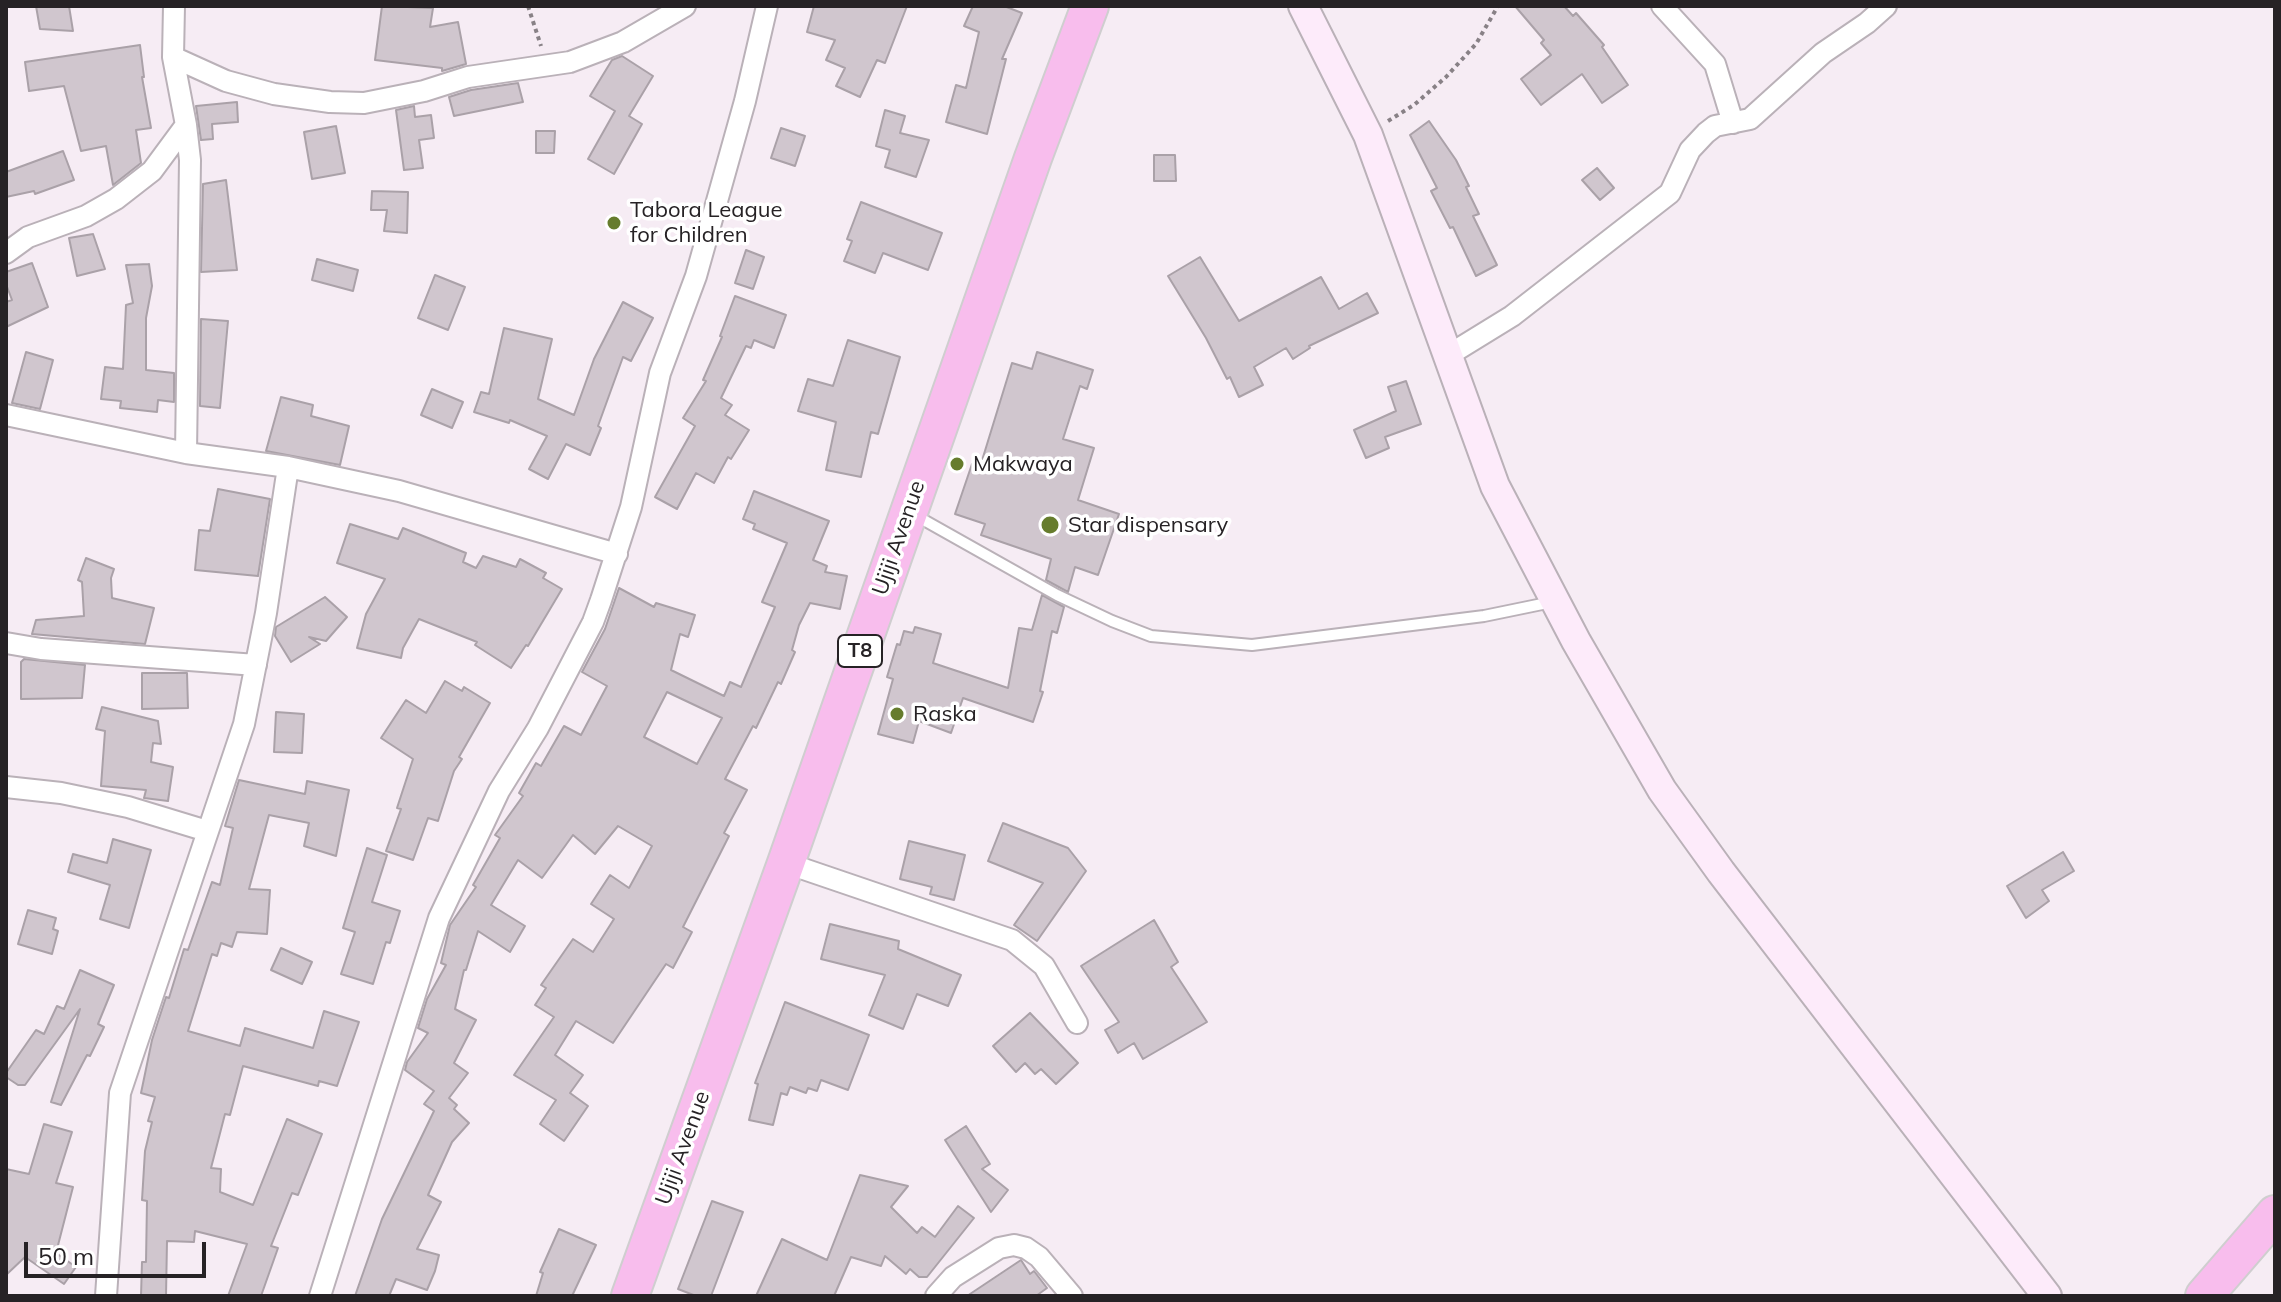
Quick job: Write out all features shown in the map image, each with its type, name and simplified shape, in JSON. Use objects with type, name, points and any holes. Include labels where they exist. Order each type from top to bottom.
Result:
[{"type":"highway","name":"Ujiji Avenue","points":[[636,1294],[908,512],[1090,6]]},
{"type":"highway","points":[[2204,1296],[2275,1214]]},
{"type":"main road","points":[[1303,6],[1368,135],[1495,486],[1662,790],[1721,872],[2047,1296]]},
{"type":"street","points":[[174,6],[173,57],[190,160],[186,453]]},
{"type":"street","points":[[173,57],[226,81],[274,94],[364,103],[424,91],[468,77],[552,65],[599,53],[685,6]]},
{"type":"street","points":[[320,1296],[439,918],[499,791],[538,728],[593,622],[617,554],[631,507],[649,412],[696,276],[745,101],[767,6]]},
{"type":"street","points":[[1662,6],[1715,64],[1733,123]]},
{"type":"street","points":[[1447,356],[1512,316],[1670,193],[1690,150],[1715,126],[1750,119],[1823,53],[1886,6]]},
{"type":"street","points":[[6,253],[28,237],[86,216],[116,199],[152,171],[186,125]]},
{"type":"street","points":[[6,415],[186,453],[288,467],[399,491],[617,554]]},
{"type":"street","points":[[106,1296],[120,1093],[244,724],[288,467]]},
{"type":"street","points":[[6,643],[41,649],[256,665]]},
{"type":"street","points":[[6,787],[61,793],[128,807],[207,831]]},
{"type":"street","points":[[786,863],[1012,940],[1044,966],[1077,1023]]},
{"type":"street","points":[[936,1296],[953,1277],[999,1248],[1014,1245],[1026,1248],[1039,1257],[1072,1296]]},
{"type":"lane","points":[[908,512],[1057,595],[1151,636],[1252,645],[1484,616],[1556,601]]},
{"type":"path","points":[[528,6],[543,51],[552,65]]},
{"type":"path","points":[[1368,135],[1414,105],[1446,77],[1476,44],[1498,6]]},
{"type":"building","points":[[36,6],[69,6],[73,31],[40,29]]},
{"type":"building","points":[[382,6],[433,8],[430,27],[458,22],[466,64],[442,71],[442,68],[375,60]]},
{"type":"building","points":[[814,6],[907,6],[885,63],[877,60],[860,97],[836,86],[845,68],[826,60],[835,40],[807,32]]},
{"type":"building","points":[[973,6],[1004,6],[1022,13],[1002,59],[1006,59],[987,134],[946,122],[956,85],[966,88],[979,32],[964,26]]},
{"type":"building","points":[[1515,6],[1564,6],[1573,16],[1576,13],[1604,45],[1602,47],[1628,85],[1602,103],[1582,74],[1541,105],[1521,79],[1551,55],[1541,43],[1544,40]]},
{"type":"building","points":[[140,45],[151,128],[136,130],[141,163],[113,185],[106,146],[81,151],[64,86],[29,91],[25,62]]},
{"type":"building","points":[[622,56],[653,76],[629,116],[642,124],[614,174],[588,159],[615,111],[590,96],[612,60]]},
{"type":"building","points":[[518,83],[523,102],[454,116],[449,97],[471,90]]},
{"type":"building","points":[[237,102],[238,122],[212,124],[213,139],[201,140],[196,106]]},
{"type":"building","points":[[414,106],[415,117],[431,115],[434,138],[419,140],[423,168],[404,170],[396,110]]},
{"type":"building","points":[[885,110],[905,116],[900,133],[929,140],[916,177],[885,167],[890,150],[876,146]]},
{"type":"building","points":[[1429,121],[1456,160],[1469,186],[1466,187],[1479,214],[1473,216],[1497,265],[1476,276],[1453,227],[1450,228],[1431,191],[1437,188],[1410,135]]},
{"type":"building","points":[[336,126],[345,173],[312,179],[304,132]]},
{"type":"building","points":[[781,128],[805,136],[795,166],[771,158]]},
{"type":"building","points":[[536,131],[555,131],[554,153],[536,153]]},
{"type":"building","points":[[63,151],[74,180],[35,194],[34,191],[6,197],[6,172]]},
{"type":"building","points":[[1154,155],[1175,155],[1176,181],[1154,181]]},
{"type":"building","points":[[1597,168],[1614,188],[1600,200],[1582,180]]},
{"type":"building","points":[[226,180],[237,270],[201,272],[203,184]]},
{"type":"building","points":[[372,191],[408,192],[407,233],[384,231],[387,210],[371,210]]},
{"type":"building","points":[[861,202],[942,233],[928,270],[883,253],[875,273],[844,261],[852,241],[847,239]]},
{"type":"building","points":[[93,234],[105,269],[77,276],[69,238]]},
{"type":"building","points":[[746,250],[764,257],[753,289],[735,283]]},
{"type":"building","points":[[1200,257],[1239,321],[1321,277],[1339,309],[1367,293],[1378,313],[1309,346],[1293,359],[1286,348],[1254,367],[1263,385],[1239,397],[1168,276]]},
{"type":"building","points":[[317,259],[358,270],[353,291],[312,280]]},
{"type":"building","points":[[32,263],[48,307],[6,327],[6,302],[12,300],[6,284],[6,272]]},
{"type":"building","points":[[149,264],[152,286],[146,318],[146,370],[174,373],[174,402],[158,400],[157,412],[120,408],[121,401],[101,399],[105,367],[123,369],[126,305],[133,303],[126,265]]},
{"type":"building","points":[[435,275],[465,287],[448,330],[418,318]]},
{"type":"building","points":[[735,296],[786,315],[774,348],[754,340],[751,348],[746,346],[721,398],[732,405],[725,415],[749,430],[731,459],[728,457],[714,483],[696,473],[677,509],[655,497],[695,426],[683,418],[706,381],[703,380],[722,337]]},
{"type":"building","points":[[623,302],[653,318],[631,361],[623,357],[590,455],[566,444],[548,479],[529,469],[547,436],[510,420],[509,423],[474,412],[481,392],[489,394],[504,328],[552,339],[538,399],[574,415],[594,359]]},
{"type":"building","points":[[201,319],[228,321],[220,408],[200,406]]},
{"type":"building","points":[[848,340],[900,357],[878,434],[871,432],[861,477],[826,470],[836,422],[798,411],[808,379],[833,386]]},
{"type":"building","points":[[26,352],[53,360],[40,409],[12,403]]},
{"type":"building","points":[[1037,352],[1093,370],[1087,389],[1080,386],[1063,439],[1094,448],[1078,500],[1119,514],[1098,575],[1075,567],[1068,592],[1046,580],[1051,559],[981,535],[985,524],[955,514],[972,464],[980,467],[1012,363],[1032,369]]},
{"type":"building","points":[[1406,381],[1421,424],[1385,437],[1389,448],[1366,458],[1354,430],[1396,411],[1388,387]]},
{"type":"building","points":[[432,389],[463,402],[452,428],[421,415]]},
{"type":"building","points":[[281,397],[313,405],[311,416],[349,426],[340,465],[266,451]]},
{"type":"building","points":[[218,489],[270,499],[258,576],[195,570],[199,530],[210,531]]},
{"type":"building","points":[[754,491],[829,521],[813,560],[827,566],[825,572],[847,576],[840,609],[810,603],[799,625],[792,650],[795,652],[781,684],[778,682],[756,728],[753,726],[725,779],[747,790],[724,833],[729,836],[683,927],[692,932],[673,968],[666,964],[613,1043],[576,1021],[555,1055],[583,1075],[570,1093],[588,1106],[564,1141],[540,1124],[556,1100],[514,1075],[554,1017],[535,1005],[546,988],[541,985],[573,939],[593,952],[614,919],[591,904],[610,875],[629,888],[652,846],[618,826],[595,854],[573,835],[542,878],[518,860],[491,905],[525,926],[510,952],[478,931],[455,1009],[476,1020],[454,1063],[468,1073],[449,1098],[457,1105],[454,1109],[469,1123],[452,1142],[428,1195],[441,1202],[417,1249],[439,1255],[435,1271],[427,1290],[396,1279],[389,1296],[355,1296],[382,1219],[434,1111],[424,1104],[434,1091],[405,1070],[407,1062],[428,1033],[418,1028],[427,999],[446,965],[441,963],[450,925],[476,887],[473,885],[500,838],[495,835],[523,796],[519,793],[536,763],[541,766],[564,726],[581,735],[607,686],[582,672],[605,629],[619,588],[654,607],[656,603],[695,615],[688,637],[680,634],[671,670],[724,696],[730,682],[741,687],[775,607],[762,602],[787,543],[753,529],[755,524],[743,519]],"holes":[[[667,692],[722,718],[697,764],[644,737]]]},
{"type":"building","points":[[350,524],[398,539],[403,528],[466,553],[463,562],[476,568],[483,556],[516,567],[520,559],[546,573],[543,578],[562,589],[511,668],[475,645],[477,642],[419,619],[401,658],[357,648],[366,614],[385,579],[337,563]]},
{"type":"building","points":[[86,558],[114,569],[112,598],[154,608],[145,644],[32,634],[36,620],[84,616],[82,582],[78,580]]},
{"type":"building","points":[[1042,595],[1064,607],[1057,633],[1052,631],[1040,691],[1043,692],[1033,722],[963,698],[951,733],[919,721],[913,743],[878,734],[893,679],[887,677],[904,631],[913,633],[915,627],[941,634],[933,663],[1008,688],[1019,628],[1032,630]]},
{"type":"building","points":[[325,597],[347,617],[326,641],[309,637],[320,644],[291,662],[275,636],[276,627]]},
{"type":"building","points":[[24,659],[85,665],[82,698],[21,699],[21,662]]},
{"type":"building","points":[[142,673],[187,673],[188,708],[142,709]]},
{"type":"building","points":[[445,681],[462,691],[464,687],[490,703],[459,757],[462,759],[454,771],[438,821],[428,818],[413,860],[386,851],[401,809],[397,808],[413,759],[381,738],[406,700],[426,713]]},
{"type":"building","points":[[102,707],[158,721],[161,744],[153,743],[151,762],[173,767],[168,801],[144,798],[146,790],[101,786],[105,731],[96,729]]},
{"type":"building","points":[[276,712],[304,714],[302,753],[274,752]]},
{"type":"building","points":[[239,780],[305,794],[307,781],[349,790],[336,856],[304,846],[309,823],[269,815],[249,889],[270,890],[267,934],[237,932],[232,947],[221,943],[217,956],[212,954],[188,1031],[240,1046],[245,1028],[313,1048],[324,1011],[359,1022],[337,1086],[319,1081],[318,1086],[243,1066],[230,1115],[225,1114],[211,1168],[221,1169],[220,1192],[253,1205],[287,1119],[322,1134],[298,1195],[292,1193],[271,1246],[278,1248],[261,1296],[228,1296],[247,1244],[195,1231],[194,1242],[167,1241],[166,1296],[141,1296],[142,1262],[146,1262],[147,1201],[142,1200],[145,1151],[152,1122],[148,1121],[155,1097],[141,1093],[152,1040],[184,949],[188,950],[212,882],[220,885],[233,828],[225,826]]},
{"type":"building","points":[[1003,823],[1068,848],[1086,871],[1037,941],[1014,925],[1043,883],[988,861]]},
{"type":"building","points":[[113,839],[151,850],[129,928],[100,919],[110,885],[68,872],[73,854],[107,863]]},
{"type":"building","points":[[909,841],[965,855],[954,900],[930,894],[932,887],[900,879]]},
{"type":"building","points":[[367,848],[387,855],[372,902],[400,911],[373,984],[341,974],[355,932],[343,928]]},
{"type":"building","points":[[2063,852],[2074,871],[2042,890],[2049,901],[2026,918],[2007,886]]},
{"type":"building","points":[[28,910],[56,918],[53,929],[58,931],[52,954],[18,944]]},
{"type":"building","points":[[1154,920],[1178,962],[1171,967],[1207,1022],[1143,1059],[1134,1043],[1118,1053],[1105,1030],[1119,1022],[1081,966]]},
{"type":"building","points":[[830,924],[899,941],[898,949],[961,975],[948,1006],[917,994],[903,1029],[869,1015],[885,975],[821,959]]},
{"type":"building","points":[[281,948],[312,962],[302,984],[271,970]]},
{"type":"building","points":[[80,970],[114,985],[98,1024],[104,1027],[61,1105],[51,1102],[80,1009],[25,1085],[18,1085],[6,1077],[6,1073],[36,1030],[44,1034],[57,1006],[64,1009]]},
{"type":"building","points":[[785,1002],[869,1035],[848,1090],[821,1080],[817,1091],[808,1088],[806,1093],[790,1087],[787,1095],[781,1093],[773,1125],[749,1120],[758,1084],[755,1083]]},
{"type":"building","points":[[1030,1013],[1078,1063],[1056,1084],[1041,1069],[1035,1074],[1025,1063],[1016,1072],[993,1046]]},
{"type":"building","points":[[44,1124],[72,1132],[56,1183],[73,1187],[56,1253],[76,1267],[64,1284],[25,1257],[6,1275],[6,1169],[29,1174]]},
{"type":"building","points":[[966,1126],[990,1164],[982,1169],[1008,1190],[991,1212],[945,1140]]},
{"type":"building","points":[[860,1175],[908,1186],[891,1207],[917,1233],[922,1227],[935,1237],[958,1206],[974,1218],[927,1277],[919,1277],[910,1269],[906,1274],[885,1256],[881,1266],[851,1257],[834,1296],[756,1296],[782,1239],[827,1260]]},
{"type":"building","points":[[712,1201],[743,1212],[711,1296],[696,1296],[678,1289]]},
{"type":"building","points":[[559,1229],[596,1245],[572,1296],[536,1296],[543,1273],[540,1272]]},
{"type":"building","points":[[1021,1260],[1030,1274],[1034,1271],[1047,1288],[1036,1296],[967,1296]]},
{"type":"place","name":"Tabora League for Children","points":[[614,223]]},
{"type":"place","name":"Makwaya","points":[[957,464]]},
{"type":"place","name":"Star dispensary","points":[[1050,525]]},
{"type":"place","name":"Raska","points":[[897,714]]}]
